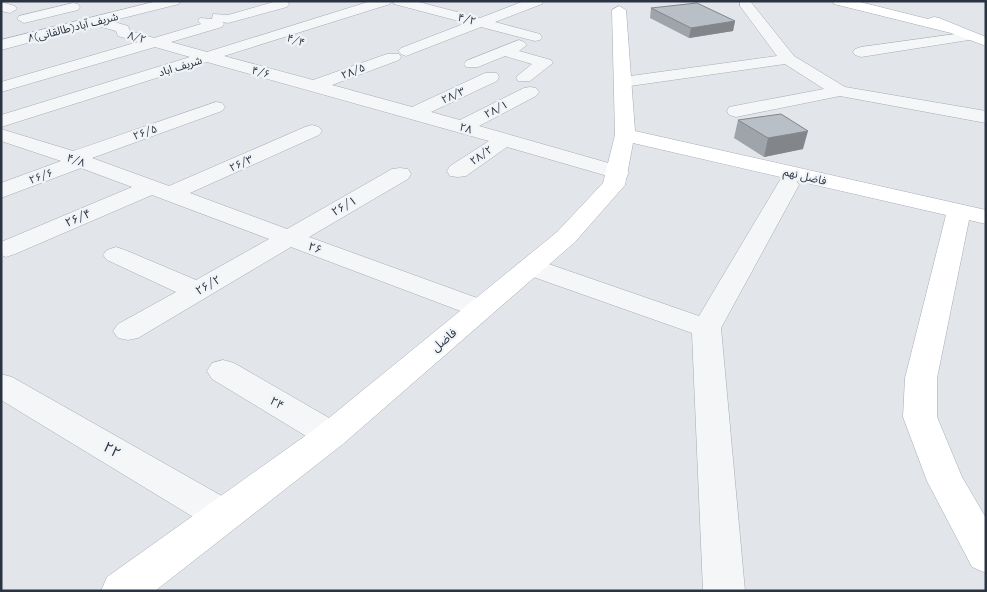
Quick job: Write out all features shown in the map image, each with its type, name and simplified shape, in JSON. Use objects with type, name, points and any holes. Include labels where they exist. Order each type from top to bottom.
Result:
[{"type":"main road","points":[[839,1],[950,29]]},
{"type":"main road","points":[[885,1],[986,42]]},
{"type":"main road","name":"فاضل","points":[[122,591],[331,435],[566,237],[614,185],[625,135],[619,4]]},
{"type":"main road","name":"فاضل نهم","points":[[625,135],[972,214]]},
{"type":"main road","points":[[972,214],[921,378],[920,416],[945,480],[986,555]]},
{"type":"street","name":"۸شریف آباد(طالقانی)","points":[[1,44],[174,1]]},
{"type":"street","name":"شریف اباد","points":[[1,121],[385,1]]},
{"type":"street","name":"۴/۲","points":[[399,1],[535,37],[503,52]]},
{"type":"street","name":"۲۸/۵","points":[[314,86],[537,1]]},
{"type":"street","points":[[1,87],[217,24],[212,19],[228,19],[278,2],[331,18]]},
{"type":"street","points":[[745,3],[788,59],[840,91],[986,118]]},
{"type":"street","points":[[24,19],[90,4]]},
{"type":"street","name":"۸/۲","points":[[95,21],[123,29],[123,33],[208,57]]},
{"type":"street","name":"۴/۴","points":[[280,34],[304,42]]},
{"type":"street","points":[[861,52],[970,36]]},
{"type":"street","points":[[472,64],[503,52]]},
{"type":"street","name":"۲۸/۱","points":[[462,127],[527,84],[544,63],[503,52]]},
{"type":"street","name":"۴/۶","points":[[208,57],[314,86]]},
{"type":"street","points":[[623,82],[788,59]]},
{"type":"street","name":"۲۸/۳","points":[[414,113],[492,77]]},
{"type":"street","name":"۲۸","points":[[314,86],[414,113],[618,173]]},
{"type":"street","points":[[736,111],[840,91]]},
{"type":"street","name":"۲۶/۵","points":[[77,160],[216,107]]},
{"type":"street","name":"۲۶/۳","points":[[160,191],[312,131]]},
{"type":"street","name":"۴/۸","points":[[5,140],[77,160],[160,191]]},
{"type":"street","name":"۲۸/۲","points":[[458,171],[504,140]]},
{"type":"street","name":"۲۶/۶","points":[[1,191],[77,160]]},
{"type":"street","name":"۲۶/۱","points":[[288,238],[400,174]]},
{"type":"street","points":[[724,591],[706,328],[788,185]]},
{"type":"street","name":"۲۶","points":[[160,191],[480,309]]},
{"type":"street","name":"۲۶/۴","points":[[6,249],[160,191]]},
{"type":"street","name":"۲۶/۲","points":[[128,331],[288,238]]},
{"type":"street","points":[[116,255],[197,292]]},
{"type":"street","points":[[531,267],[706,328]]},
{"type":"street","name":"۲۴","points":[[223,371],[331,435]]},
{"type":"street","name":"۲۲","points":[[1,385],[222,515]]},
{"type":"building","points":[[697,3],[735,21],[691,28],[651,8]]},
{"type":"building","points":[[781,114],[808,131],[768,138],[738,120]]}]
